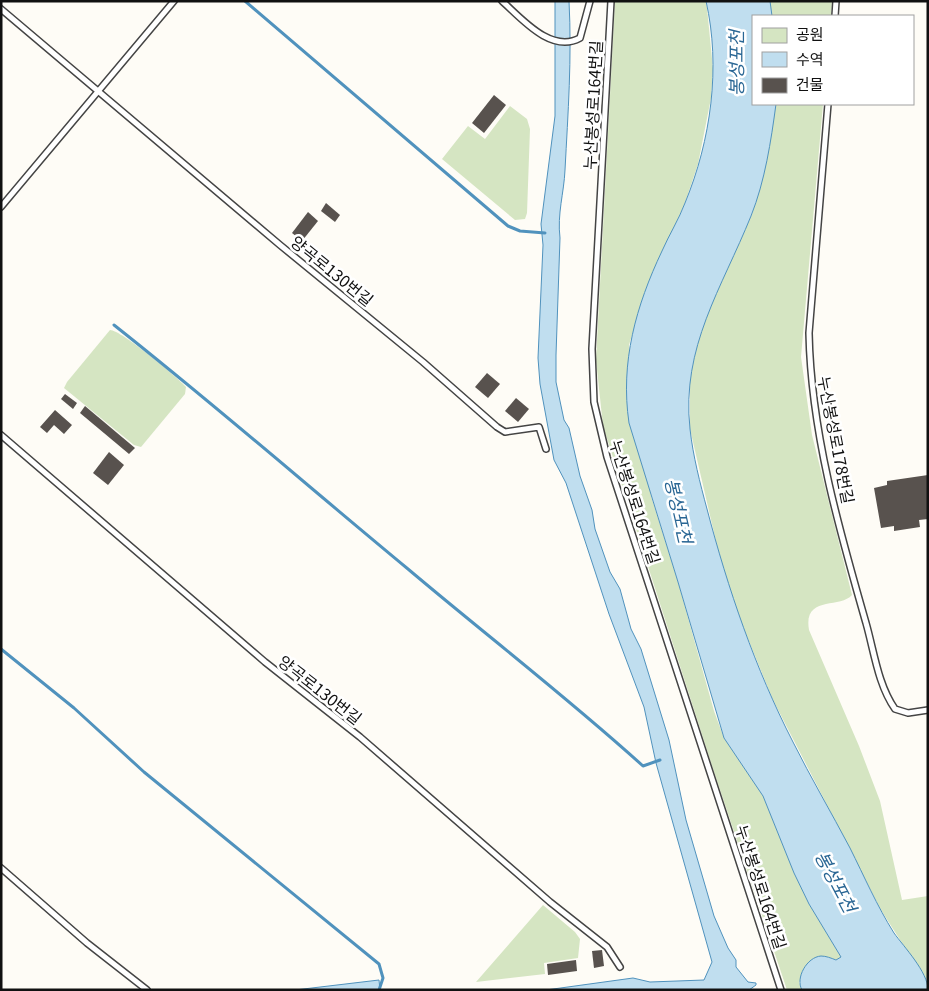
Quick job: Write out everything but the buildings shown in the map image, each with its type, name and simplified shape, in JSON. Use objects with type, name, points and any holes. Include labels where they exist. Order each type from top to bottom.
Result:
[{"type":"lane","points":[[1,207],[174,1]]},
{"type":"lane","points":[[502,1],[535,30],[553,40],[573,42],[580,38],[590,1]]},
{"type":"lane","name":"누산봉성로164번길","points":[[610,1],[592,349],[596,410],[613,474],[781,990]]},
{"type":"lane","points":[[835,15],[836,1]]},
{"type":"lane","points":[[1,9],[99,92]]},
{"type":"lane","name":"양곡로130번길","points":[[99,92],[424,362],[496,427],[505,432],[539,427],[546,449]]},
{"type":"lane","name":"누산봉성로178번길","points":[[828,105],[809,334],[814,410],[850,568],[882,681],[895,709],[908,713],[928,710]]},
{"type":"lane","name":"양곡로130번길","points":[[1,436],[265,662],[360,737],[550,902],[607,947],[620,967]]},
{"type":"lane","points":[[1,868],[88,943],[147,990]]},
{"type":"green space","points":[[615,1],[706,1],[713,69],[711,98],[698,164],[685,203],[646,289],[629,345],[651,496],[678,582],[714,711],[724,738],[763,796],[794,873],[809,904],[841,957],[839,960],[833,959],[799,982],[802,990],[787,990],[713,769],[603,426],[596,360]]},
{"type":"green space","points":[[770,1],[832,1],[831,15],[772,15]]},
{"type":"green space","points":[[776,105],[823,105],[801,357],[812,435],[852,595],[846,599],[817,607],[809,619],[809,630],[859,746],[880,801],[902,900],[928,896],[928,984],[881,910],[773,700],[741,622],[721,563],[690,429],[690,378],[698,339],[706,315],[752,214],[767,158]]},
{"type":"green space","points":[[510,106],[527,119],[530,129],[527,213],[525,219],[515,220],[442,159],[468,126],[485,139]]},
{"type":"green space","points":[[110,330],[137,345],[186,387],[185,394],[141,447],[134,445],[64,388]]},
{"type":"green space","points":[[543,905],[575,932],[580,939],[578,958],[544,963],[545,974],[476,982]]},
{"type":"water","points":[[555,1],[569,1],[570,43],[565,170],[559,220],[556,382],[564,420],[569,428],[580,476],[592,510],[595,529],[610,572],[620,589],[631,629],[641,649],[669,740],[686,820],[714,916],[728,948],[736,960],[736,967],[748,982],[756,983],[749,990],[546,990],[633,978],[650,982],[704,980],[712,962],[656,763],[644,707],[609,614],[566,483],[554,460],[540,384],[538,358],[543,245],[541,224],[555,116]]},
{"type":"water","name":"봉성포천","points":[[706,1],[770,1],[772,15],[752,15],[752,105],[776,105],[767,161],[756,203],[706,319],[692,371],[689,399],[690,429],[697,469],[733,598],[766,686],[793,742],[882,912],[894,933],[920,968],[928,990],[802,990],[800,985],[801,974],[811,960],[821,956],[836,960],[841,957],[809,904],[794,873],[763,796],[724,738],[629,423],[627,378],[632,335],[653,272],[680,215],[694,179],[707,129],[713,77],[710,26]]},
{"type":"water","points":[[379,980],[380,990],[295,990]]},
{"type":"waterway","points":[[245,1],[508,226],[520,231],[545,233]]},
{"type":"waterway","points":[[114,325],[556,691],[643,766],[660,760]]},
{"type":"waterway","points":[[1,649],[74,708],[144,772],[379,964],[383,978],[379,990]]}]
